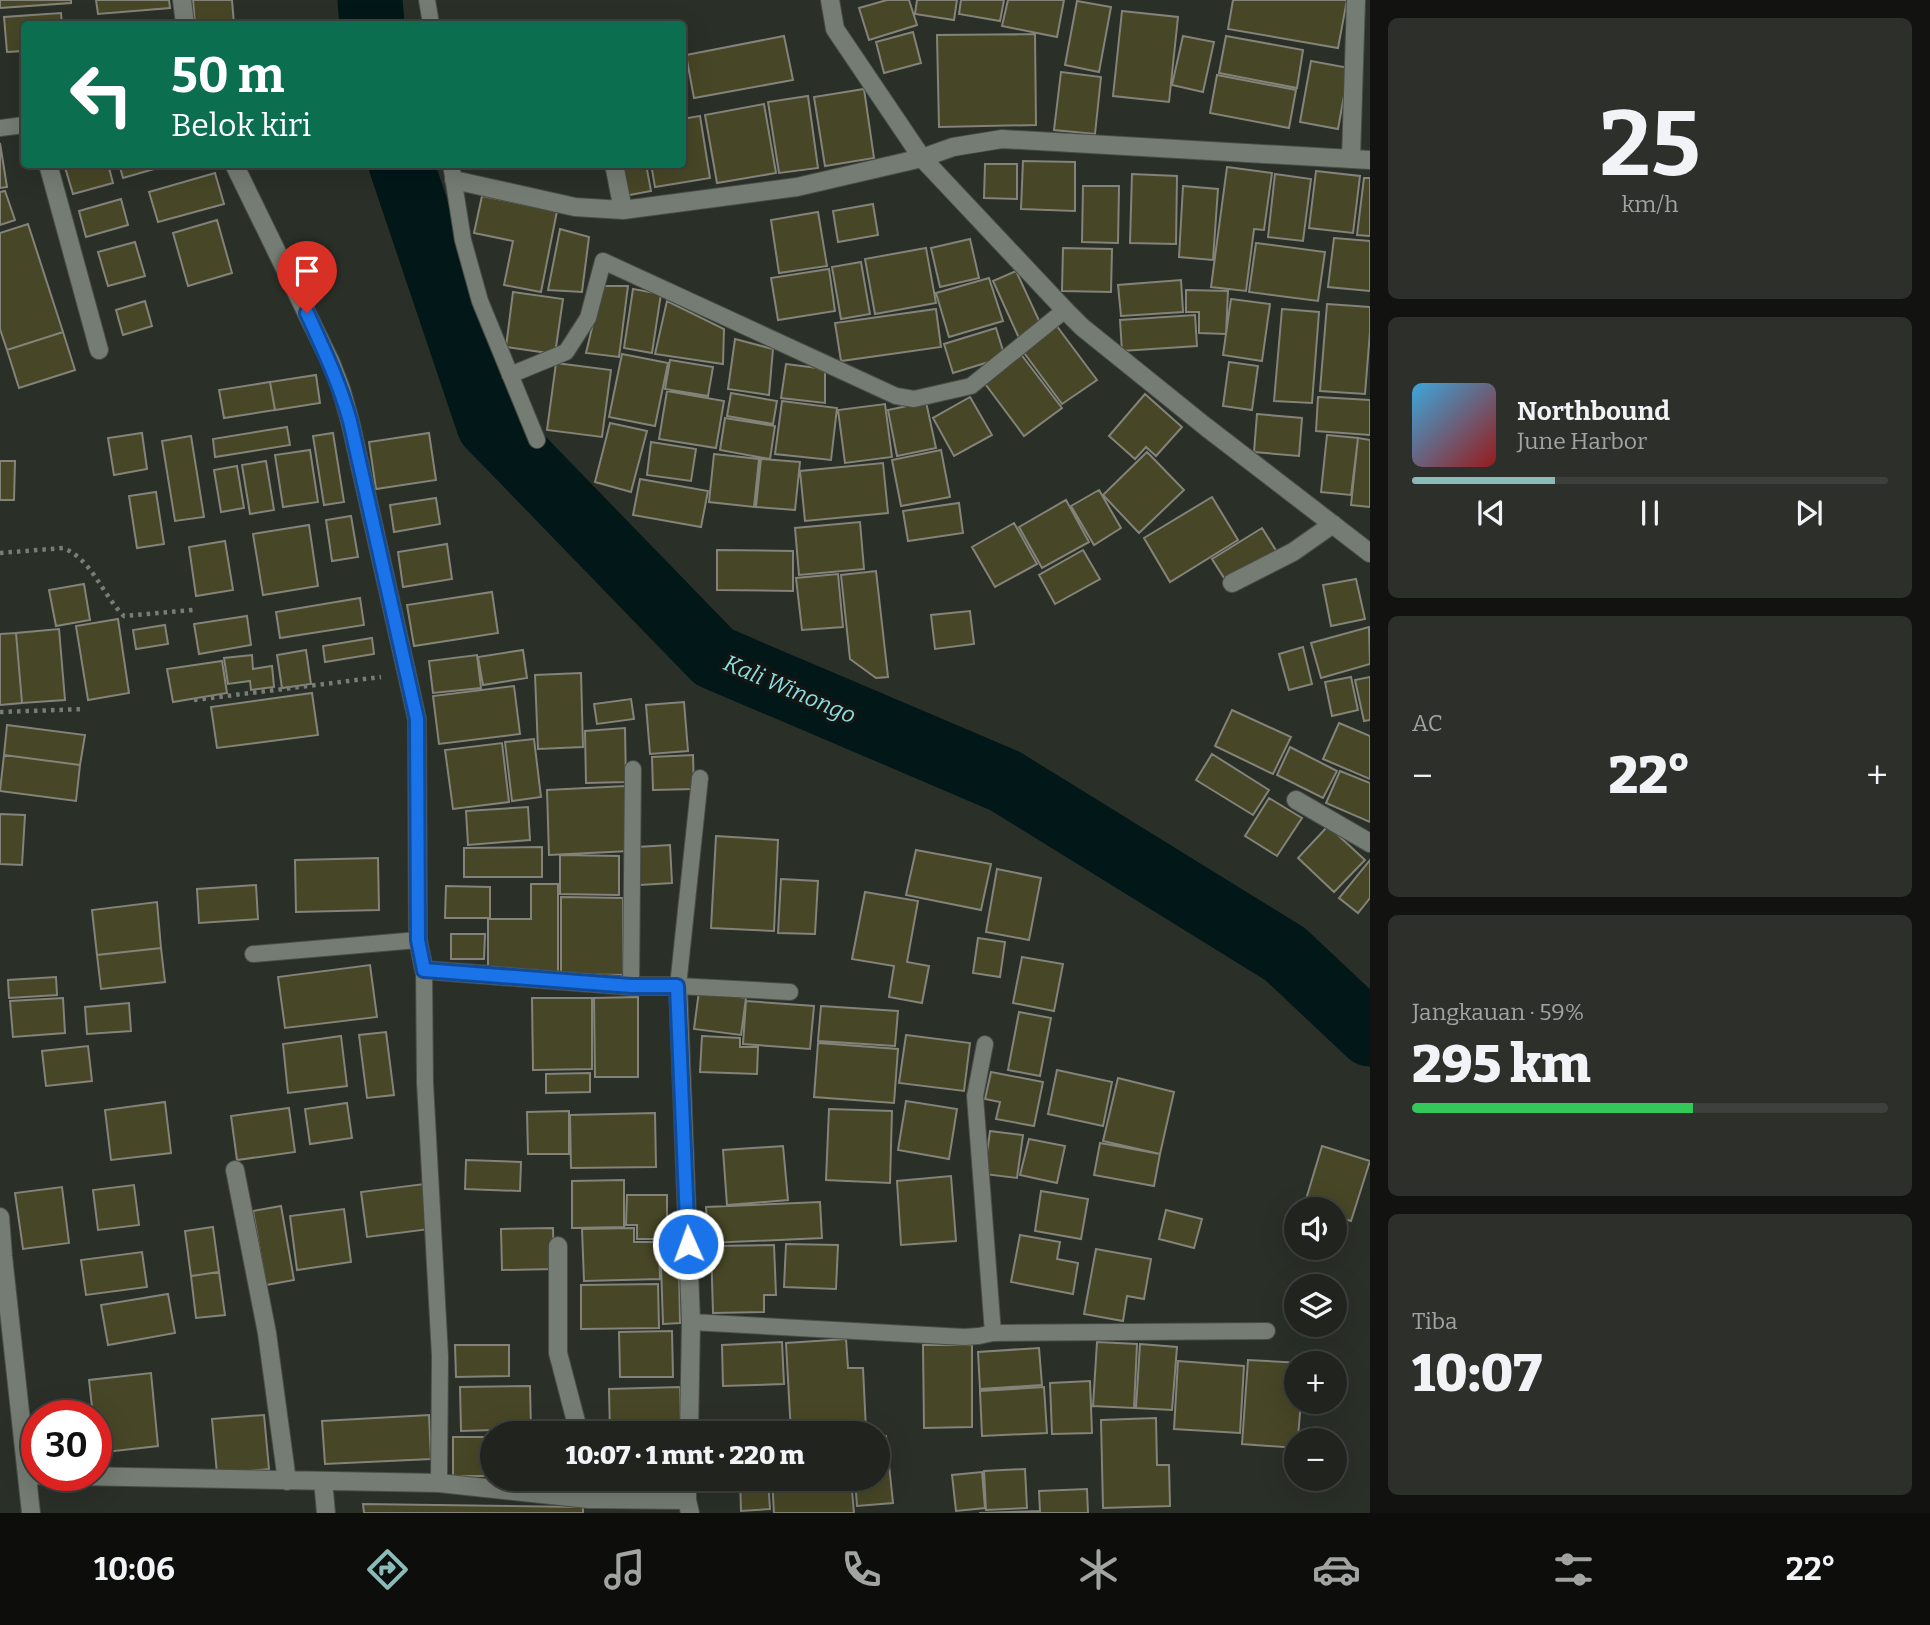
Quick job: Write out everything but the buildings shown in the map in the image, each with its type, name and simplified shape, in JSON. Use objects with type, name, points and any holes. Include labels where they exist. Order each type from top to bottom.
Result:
[{"type":"street","points":[[182,0],[185,21]]},
{"type":"street","points":[[830,0],[835,29],[927,157],[981,223],[1065,310],[1103,344],[1370,553]]},
{"type":"street","points":[[1351,158],[1356,0]]},
{"type":"street","points":[[453,172],[575,207],[623,210],[797,187],[927,157],[953,147],[1002,139],[1370,160]]},
{"type":"street","points":[[49,168],[99,350]]},
{"type":"street","points":[[236,168],[331,363],[341,389],[417,719],[418,940],[424,970],[631,986],[677,986],[691,1322],[689,1421]]},
{"type":"street","points":[[615,168],[623,210]]},
{"type":"street","points":[[1232,583],[1293,552],[1333,524]]},
{"type":"street","points":[[1296,800],[1370,843]]},
{"type":"street","points":[[235,1170],[267,1334],[288,1481]]},
{"type":"street","points":[[0,1217],[1,1256],[21,1424]]},
{"type":"street","points":[[558,1246],[558,1353],[576,1421]]},
{"type":"street","points":[[112,1477],[439,1483],[587,1499],[689,1506]]},
{"type":"street","points":[[323,1481],[326,1513]]},
{"type":"street","points":[[28,1491],[30,1513]]},
{"type":"street","points":[[586,1491],[587,1499]]},
{"type":"lane","points":[[427,0],[430,21]]},
{"type":"lane","points":[[0,128],[21,125]]},
{"type":"lane","points":[[453,172],[463,240],[480,301],[537,440]]},
{"type":"lane","points":[[510,375],[566,352],[588,318],[603,261],[896,396],[914,399],[971,386],[1065,310]]},
{"type":"lane","points":[[631,986],[633,769]]},
{"type":"lane","points":[[700,778],[677,986],[790,992]]},
{"type":"lane","points":[[253,954],[418,940]]},
{"type":"lane","points":[[424,970],[425,1083],[440,1356],[439,1483]]},
{"type":"lane","points":[[985,1044],[975,1096],[993,1333]]},
{"type":"lane","points":[[691,1322],[964,1336],[993,1333],[1267,1331]]},
{"type":"path","points":[[0,553],[63,548],[69,550],[88,569],[124,616],[192,610]]},
{"type":"path","points":[[194,700],[407,673]]},
{"type":"path","points":[[0,712],[85,709]]},
{"type":"waterway","name":"Kali Winongo","points":[[370,0],[372,21]]},
{"type":"waterway","name":"Kali Winongo","points":[[402,168],[489,425],[714,657],[1005,781],[1285,954],[1370,1034]]},
{"type":"route","points":[[307,313],[331,363],[350,421],[417,719],[418,940],[424,970],[631,986],[677,986],[688,1244]]}]
